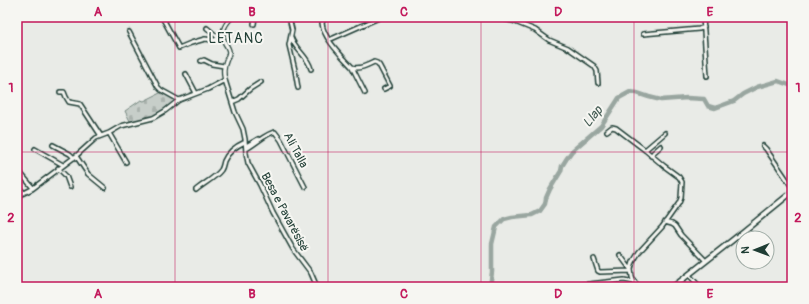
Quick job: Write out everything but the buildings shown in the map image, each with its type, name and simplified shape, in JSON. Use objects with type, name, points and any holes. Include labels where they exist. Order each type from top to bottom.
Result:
[{"type":"main road","points":[[673,287],[792,192]]},
{"type":"street","points":[[162,17],[179,48],[205,39],[214,40],[222,38]]},
{"type":"street","points":[[164,21],[170,17]]},
{"type":"street","points":[[222,38],[223,29],[232,17]]},
{"type":"street","points":[[254,24],[255,17]]},
{"type":"street","points":[[289,17],[292,30],[289,45],[296,70],[298,88]]},
{"type":"street","points":[[325,17],[322,23],[323,31],[352,68],[365,93]]},
{"type":"street","points":[[329,40],[381,17]]},
{"type":"street","points":[[495,17],[513,21],[535,30],[549,40],[568,48],[594,66],[597,71],[598,83]]},
{"type":"street","points":[[703,17],[707,76]]},
{"type":"street","points":[[643,34],[701,29],[704,27]]},
{"type":"street","points":[[17,196],[33,188],[95,139],[121,126],[153,118],[179,100],[226,82],[224,66],[229,49],[222,38],[207,28]]},
{"type":"street","points":[[129,32],[158,87],[179,100]]},
{"type":"street","points":[[291,37],[311,69]]},
{"type":"street","points":[[200,61],[204,60],[212,64],[224,66]]},
{"type":"street","points":[[352,68],[359,68],[374,62],[377,63],[390,86],[384,89]]},
{"type":"street","points":[[186,74],[196,93]]},
{"type":"street","name":"Besa e Pavarësisë","points":[[226,82],[235,112],[243,129],[248,163],[295,253],[311,273],[317,287]]},
{"type":"street","points":[[232,102],[239,99],[261,82]]},
{"type":"street","points":[[60,92],[64,92],[69,102],[80,104],[101,136]]},
{"type":"street","points":[[607,131],[611,128],[616,128],[679,177],[682,182],[680,201],[666,222],[637,255],[633,262],[631,271],[632,277],[634,282],[639,287]]},
{"type":"street","points":[[196,190],[220,171],[224,161],[234,148],[246,146],[272,129]]},
{"type":"street","points":[[109,132],[126,162]]},
{"type":"street","name":"Ali Talla","points":[[246,146],[271,132],[276,132],[305,187]]},
{"type":"street","points":[[645,150],[665,133]]},
{"type":"street","points":[[53,145],[75,156],[88,174],[105,188]]},
{"type":"street","points":[[651,156],[661,146]]},
{"type":"street","points":[[763,146],[792,187]]},
{"type":"street","points":[[35,149],[63,165]]},
{"type":"street","points":[[58,168],[66,176],[70,187]]},
{"type":"street","points":[[17,169],[33,188]]},
{"type":"street","points":[[17,185],[24,193]]},
{"type":"street","points":[[666,222],[675,226],[681,235],[706,261]]},
{"type":"street","points":[[620,255],[631,271]]},
{"type":"street","points":[[594,260],[600,272],[631,271]]},
{"type":"street","points":[[689,275],[700,287]]},
{"type":"street","points":[[564,287],[626,280],[634,282]]},
{"type":"green space","points":[[162,92],[176,100],[175,102],[157,115],[145,119],[130,121],[125,111],[141,100],[144,101]]},
{"type":"waterway","name":"Llap","points":[[490,287],[492,272],[492,244],[496,227],[504,219],[532,215],[540,211],[545,204],[550,189],[567,158],[572,151],[601,126],[619,98],[630,92],[661,100],[687,98],[704,99],[708,106],[715,108],[734,101],[743,94],[757,87],[778,81],[792,86]]},
{"type":"district","name":"LETANC","points":[[236,38]]}]
